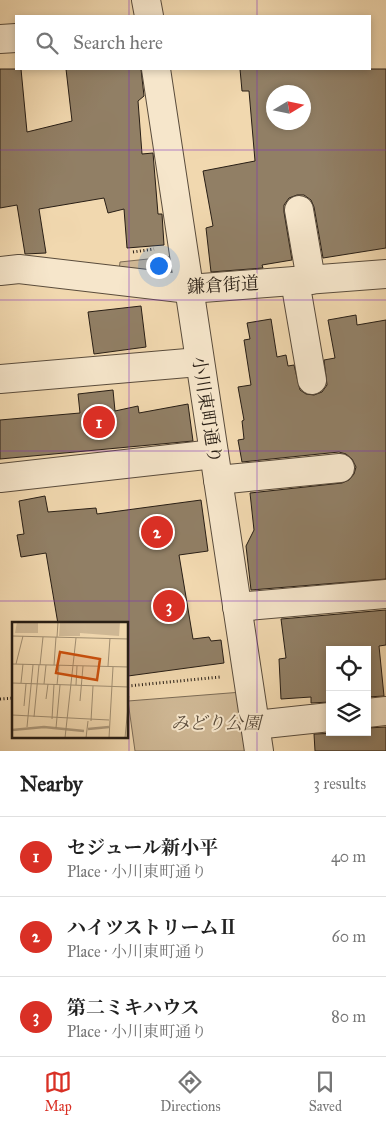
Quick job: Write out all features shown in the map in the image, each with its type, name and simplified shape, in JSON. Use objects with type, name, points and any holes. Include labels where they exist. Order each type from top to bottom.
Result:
[{"type":"street","points":[[146,0],[149,15]]},
{"type":"street","points":[[0,39],[15,38]]},
{"type":"street","name":"小川東町通り","points":[[156,70],[257,738]]},
{"type":"street","points":[[299,210],[312,380]]},
{"type":"street","name":"鎌倉街道","points":[[0,271],[19,270],[189,289],[386,274]]},
{"type":"street","points":[[0,379],[199,362]]},
{"type":"street","points":[[0,478],[216,467],[340,468]]},
{"type":"street","points":[[237,607],[386,594]]},
{"type":"street","points":[[371,713],[386,711]]},
{"type":"street","points":[[257,738],[326,718]]},
{"type":"path","points":[[129,686],[248,674]]},
{"type":"green space","points":[[176,256],[177,267],[170,273],[119,271],[120,262]]},
{"type":"green space","name":"みどり公園","points":[[242,692],[247,751],[135,751],[129,701]]},
{"type":"building","points":[[0,69],[21,70],[27,132],[72,121],[66,70],[141,70],[144,96],[138,101],[142,154],[153,153],[158,214],[162,214],[164,245],[127,248],[124,209],[108,213],[104,198],[39,209],[46,253],[25,254],[17,205],[0,208]]},
{"type":"building","points":[[386,69],[386,248],[323,258],[314,207],[311,200],[304,195],[297,195],[289,198],[284,205],[292,260],[262,265],[263,268],[211,272],[206,228],[213,226],[203,171],[255,161],[249,91],[242,91],[240,70]]},
{"type":"building","points":[[141,306],[146,347],[94,354],[88,312]]},
{"type":"building","points":[[356,315],[357,325],[386,320],[386,579],[251,590],[246,546],[254,530],[250,493],[342,483],[349,480],[354,474],[356,467],[352,459],[346,454],[339,452],[242,462],[238,440],[244,439],[242,421],[244,420],[238,387],[251,385],[244,340],[250,339],[247,323],[271,319],[277,357],[286,355],[288,366],[294,365],[300,390],[306,394],[314,395],[322,392],[327,385],[324,360],[335,358],[328,320]]},
{"type":"building","points":[[113,390],[115,411],[138,406],[139,413],[188,404],[193,441],[0,459],[0,420],[80,413],[78,394]]},
{"type":"building","points":[[45,496],[48,512],[96,508],[97,514],[201,500],[208,551],[179,555],[193,639],[209,637],[211,641],[221,640],[224,663],[129,676],[129,622],[58,622],[46,553],[21,557],[17,535],[24,534],[19,501]]},
{"type":"building","points":[[386,610],[386,645],[379,646],[384,696],[371,697],[371,646],[326,646],[326,702],[311,703],[311,697],[281,699],[279,659],[286,658],[281,619]]},
{"type":"building","points":[[386,727],[386,751],[315,751],[314,734],[326,734],[326,736],[371,736],[371,728]]},
{"type":"place","name":"セジュール新小平","points":[[99,422]]},
{"type":"place","name":"ハイツストリームⅡ","points":[[157,532]]},
{"type":"place","name":"第二ミキハウス","points":[[169,606]]}]
